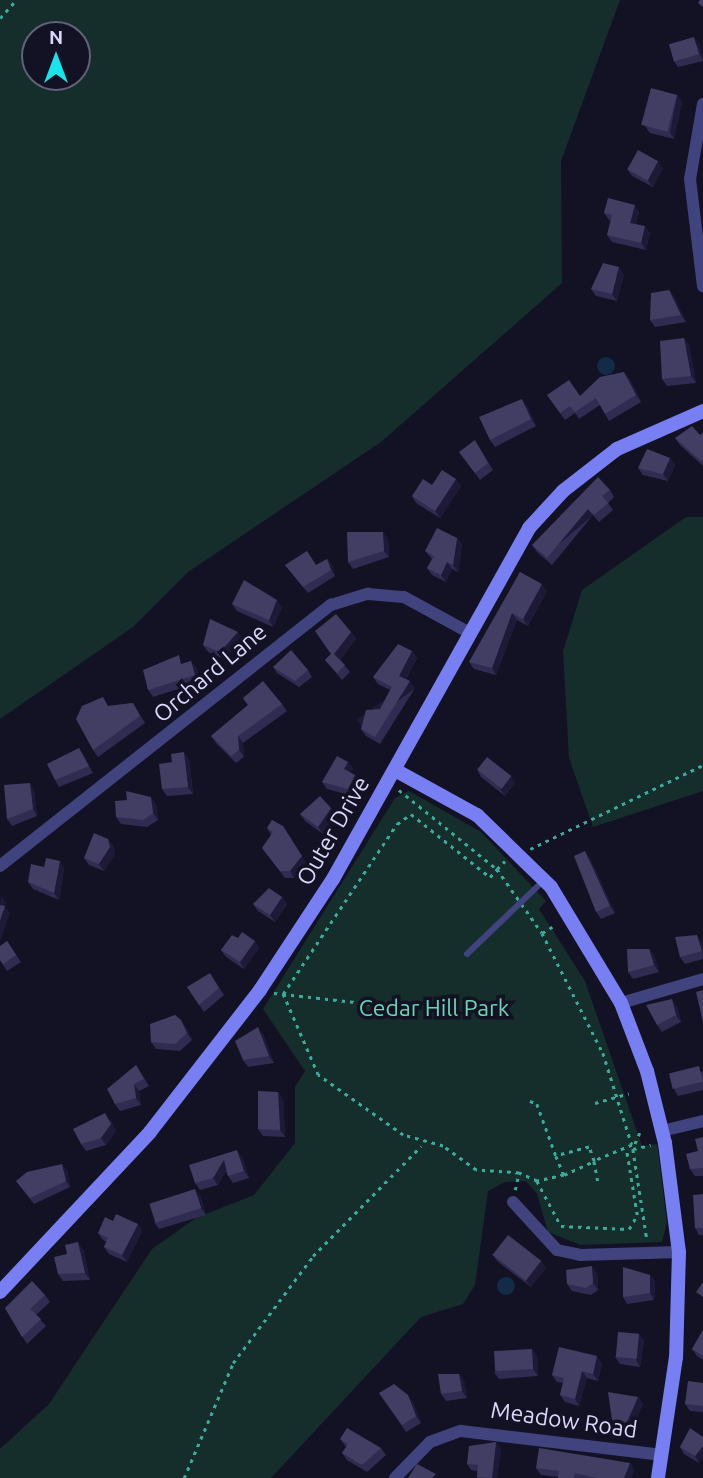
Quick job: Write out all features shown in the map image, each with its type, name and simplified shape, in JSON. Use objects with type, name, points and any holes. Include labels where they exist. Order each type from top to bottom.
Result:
[{"type":"street","points":[[703,104],[690,180],[703,286]]},
{"type":"street","name":"Outer Drive","points":[[0,1292],[150,1132],[263,986],[395,770],[509,557],[563,491],[626,444],[703,411]]},
{"type":"street","name":"Orchard Lane","points":[[0,866],[331,605],[368,594],[404,597],[468,632]]},
{"type":"street","points":[[395,770],[477,815],[520,851],[545,879],[621,1003],[664,1137],[679,1252],[676,1357],[658,1478]]},
{"type":"street","points":[[621,1003],[703,979]]},
{"type":"street","points":[[664,1137],[703,1121]]},
{"type":"street","points":[[513,1202],[557,1250],[679,1252]]},
{"type":"street","name":"Meadow Road","points":[[395,1478],[430,1442],[471,1430],[661,1455]]},
{"type":"lane","points":[[467,954],[545,879]]},
{"type":"path","points":[[0,18],[16,0]]},
{"type":"path","points":[[283,995],[404,818],[421,817],[490,877],[520,851],[703,765]]},
{"type":"path","points":[[387,783],[472,843],[497,869],[542,933],[575,989],[617,1096],[632,1147],[649,1253]]},
{"type":"path","points":[[542,933],[552,927]]},
{"type":"path","points":[[263,986],[283,995],[372,1004]]},
{"type":"path","points":[[283,995],[318,1075],[422,1144],[443,1146],[476,1170],[519,1173],[537,1181],[564,1175],[626,1148],[664,1137]]},
{"type":"path","points":[[595,1103],[629,1093]]},
{"type":"path","points":[[530,1101],[537,1104],[564,1175]]},
{"type":"path","points":[[632,1147],[640,1133]]},
{"type":"path","points":[[184,1478],[233,1363],[313,1256],[406,1168],[422,1144]]},
{"type":"path","points":[[556,1156],[589,1147],[598,1181]]},
{"type":"path","points":[[537,1181],[561,1226],[629,1229],[637,1215],[626,1148]]},
{"type":"path","points":[[513,1202],[519,1173]]},
{"type":"green space","points":[[0,0],[620,0],[561,161],[562,283],[381,442],[188,572],[133,627],[0,719]]},
{"type":"green space","points":[[686,517],[703,517],[703,791],[593,827],[569,758],[563,651],[582,590]]},
{"type":"green space","name":"Cedar Hill Park","points":[[409,791],[481,832],[546,901],[539,909],[585,981],[642,1146],[657,1144],[667,1222],[662,1242],[581,1245],[548,1232],[537,1194],[526,1181],[505,1182],[488,1191],[475,1285],[463,1304],[421,1317],[271,1478],[0,1478],[0,1449],[49,1404],[152,1249],[196,1218],[254,1195],[295,1143],[295,1087],[305,1071],[263,1009],[395,798]]},
{"type":"water","points":[[606,357],[612,360],[615,366],[612,372],[606,375],[600,372],[597,366],[600,360]]},
{"type":"water","points":[[506,1277],[512,1280],[515,1286],[512,1292],[506,1295],[500,1292],[497,1286],[500,1280]]},
{"type":"building","points":[[694,37],[699,54],[674,61],[669,44]]},
{"type":"building","points":[[651,88],[677,95],[667,132],[641,125]]},
{"type":"building","points":[[638,150],[658,161],[647,180],[627,169]]},
{"type":"building","points":[[608,198],[635,205],[630,223],[645,226],[641,243],[607,235],[612,215],[604,213]]},
{"type":"building","points":[[603,263],[619,267],[612,294],[591,289]]},
{"type":"building","points":[[669,290],[681,315],[650,320],[651,293]]},
{"type":"building","points":[[684,338],[691,376],[662,379],[660,341]]},
{"type":"building","points":[[624,372],[636,395],[605,414],[596,398],[575,412],[570,406],[560,413],[547,395],[569,380],[580,396],[600,377]]},
{"type":"building","points":[[522,399],[531,419],[490,440],[479,417]]},
{"type":"building","points":[[692,426],[700,435],[703,433],[701,461],[675,438]]},
{"type":"building","points":[[475,440],[488,463],[475,473],[459,452]]},
{"type":"building","points":[[647,449],[670,458],[663,474],[638,468]]},
{"type":"building","points":[[442,470],[456,479],[435,511],[412,496],[423,479],[432,485]]},
{"type":"building","points":[[598,477],[610,490],[602,496],[608,503],[594,515],[588,509],[547,558],[532,545]]},
{"type":"building","points":[[437,528],[457,538],[453,565],[447,562],[441,575],[427,568],[434,556],[425,551]]},
{"type":"building","points":[[347,532],[383,532],[384,551],[348,562]]},
{"type":"building","points":[[307,551],[316,565],[327,559],[331,570],[303,587],[285,565]]},
{"type":"building","points":[[520,572],[542,584],[523,619],[512,613],[492,668],[469,662]]},
{"type":"building","points":[[244,580],[277,600],[269,620],[232,604]]},
{"type":"building","points":[[336,614],[351,632],[334,654],[345,665],[337,673],[325,660],[331,654],[315,631]]},
{"type":"building","points":[[210,619],[238,632],[220,652],[203,645]]},
{"type":"building","points":[[398,644],[412,651],[399,676],[410,681],[375,737],[361,729],[366,710],[380,709],[392,687],[373,677]]},
{"type":"building","points":[[291,650],[308,670],[295,681],[273,667]]},
{"type":"building","points":[[179,655],[181,664],[191,661],[195,675],[148,690],[143,670]]},
{"type":"building","points":[[263,681],[282,704],[238,736],[239,750],[231,756],[211,736],[248,705],[243,698]]},
{"type":"building","points":[[103,697],[108,706],[133,703],[140,716],[93,750],[76,719],[82,706]]},
{"type":"building","points":[[79,748],[89,766],[55,780],[47,764]]},
{"type":"building","points":[[184,752],[188,787],[162,789],[159,764],[172,762],[171,754]]},
{"type":"building","points":[[337,756],[348,762],[344,769],[355,775],[348,789],[322,782]]},
{"type":"building","points":[[487,757],[511,776],[502,789],[477,770]]},
{"type":"building","points":[[30,783],[33,809],[7,819],[4,785]]},
{"type":"building","points":[[126,791],[151,797],[153,813],[143,820],[116,817],[115,801],[127,800]]},
{"type":"building","points":[[320,796],[331,808],[318,827],[300,814]]},
{"type":"building","points":[[272,820],[283,826],[302,856],[290,871],[280,871],[262,848],[273,832],[267,828]]},
{"type":"building","points":[[94,833],[108,839],[110,847],[99,864],[84,858]]},
{"type":"building","points":[[585,851],[610,906],[596,912],[574,856]]},
{"type":"building","points":[[46,858],[60,861],[54,893],[28,882],[31,864],[44,867]]},
{"type":"building","points":[[269,888],[282,897],[270,915],[253,904]]},
{"type":"building","points":[[0,905],[5,906],[0,921]]},
{"type":"building","points":[[242,932],[255,941],[240,962],[221,950],[232,935],[238,938]]},
{"type":"building","points":[[697,935],[702,951],[680,957],[675,937]]},
{"type":"building","points":[[7,941],[16,955],[3,964],[0,960],[0,946]]},
{"type":"building","points":[[627,949],[649,949],[654,965],[628,972]]},
{"type":"building","points":[[210,973],[219,988],[199,1005],[187,987]]},
{"type":"building","points":[[703,990],[703,1022],[696,992]]},
{"type":"building","points":[[672,999],[676,1015],[657,1025],[646,1005]]},
{"type":"building","points":[[175,1015],[181,1020],[187,1033],[175,1044],[151,1042],[150,1024]]},
{"type":"building","points":[[258,1027],[269,1056],[243,1060],[235,1041]]},
{"type":"building","points":[[136,1065],[144,1079],[134,1084],[136,1098],[115,1104],[107,1089]]},
{"type":"building","points":[[699,1066],[703,1082],[673,1089],[669,1073]]},
{"type":"building","points":[[258,1091],[278,1092],[280,1130],[258,1129]]},
{"type":"building","points":[[105,1113],[111,1124],[101,1138],[81,1144],[73,1129]]},
{"type":"building","points":[[703,1137],[703,1168],[690,1169],[686,1154],[698,1151],[695,1139]]},
{"type":"building","points":[[237,1150],[244,1171],[228,1176],[224,1160],[213,1178],[195,1183],[189,1165]]},
{"type":"building","points":[[62,1164],[66,1181],[30,1198],[16,1181],[27,1172]]},
{"type":"building","points":[[195,1189],[201,1208],[156,1223],[149,1204]]},
{"type":"building","points":[[703,1194],[703,1228],[695,1228],[693,1195]]},
{"type":"building","points":[[116,1214],[138,1224],[122,1255],[104,1247],[108,1238],[98,1233],[105,1217],[113,1221]]},
{"type":"building","points":[[508,1235],[541,1261],[526,1281],[493,1255]]},
{"type":"building","points":[[78,1242],[85,1273],[58,1274],[54,1257],[67,1254],[65,1245]]},
{"type":"building","points":[[592,1266],[593,1283],[586,1288],[567,1284],[566,1270]]},
{"type":"building","points":[[623,1267],[650,1275],[650,1293],[623,1297]]},
{"type":"building","points":[[32,1281],[45,1295],[30,1309],[41,1319],[22,1337],[5,1308]]},
{"type":"building","points":[[703,1282],[703,1297],[696,1292]]},
{"type":"building","points":[[703,1330],[703,1356],[692,1349]]},
{"type":"building","points":[[618,1332],[639,1334],[637,1359],[616,1357]]},
{"type":"building","points":[[559,1347],[597,1356],[593,1374],[582,1371],[575,1399],[560,1395],[564,1378],[552,1375]]},
{"type":"building","points":[[532,1349],[533,1369],[495,1371],[494,1351]]},
{"type":"building","points":[[438,1374],[459,1374],[462,1391],[441,1394]]},
{"type":"building","points":[[688,1381],[703,1383],[703,1406],[685,1404]]},
{"type":"building","points":[[394,1384],[408,1395],[416,1416],[402,1425],[379,1393]]},
{"type":"building","points":[[608,1392],[638,1397],[627,1422],[612,1420]]},
{"type":"building","points":[[347,1428],[381,1448],[362,1465],[342,1453],[348,1444],[340,1439]]},
{"type":"building","points":[[690,1428],[703,1437],[703,1446],[695,1456],[680,1447]]},
{"type":"building","points":[[496,1442],[492,1478],[477,1477],[478,1465],[467,1464],[469,1446]]},
{"type":"building","points":[[539,1448],[630,1463],[624,1478],[597,1478],[575,1473],[574,1478],[558,1478],[559,1471],[536,1468]]},
{"type":"building","points":[[417,1464],[436,1474],[432,1478],[408,1478]]}]
